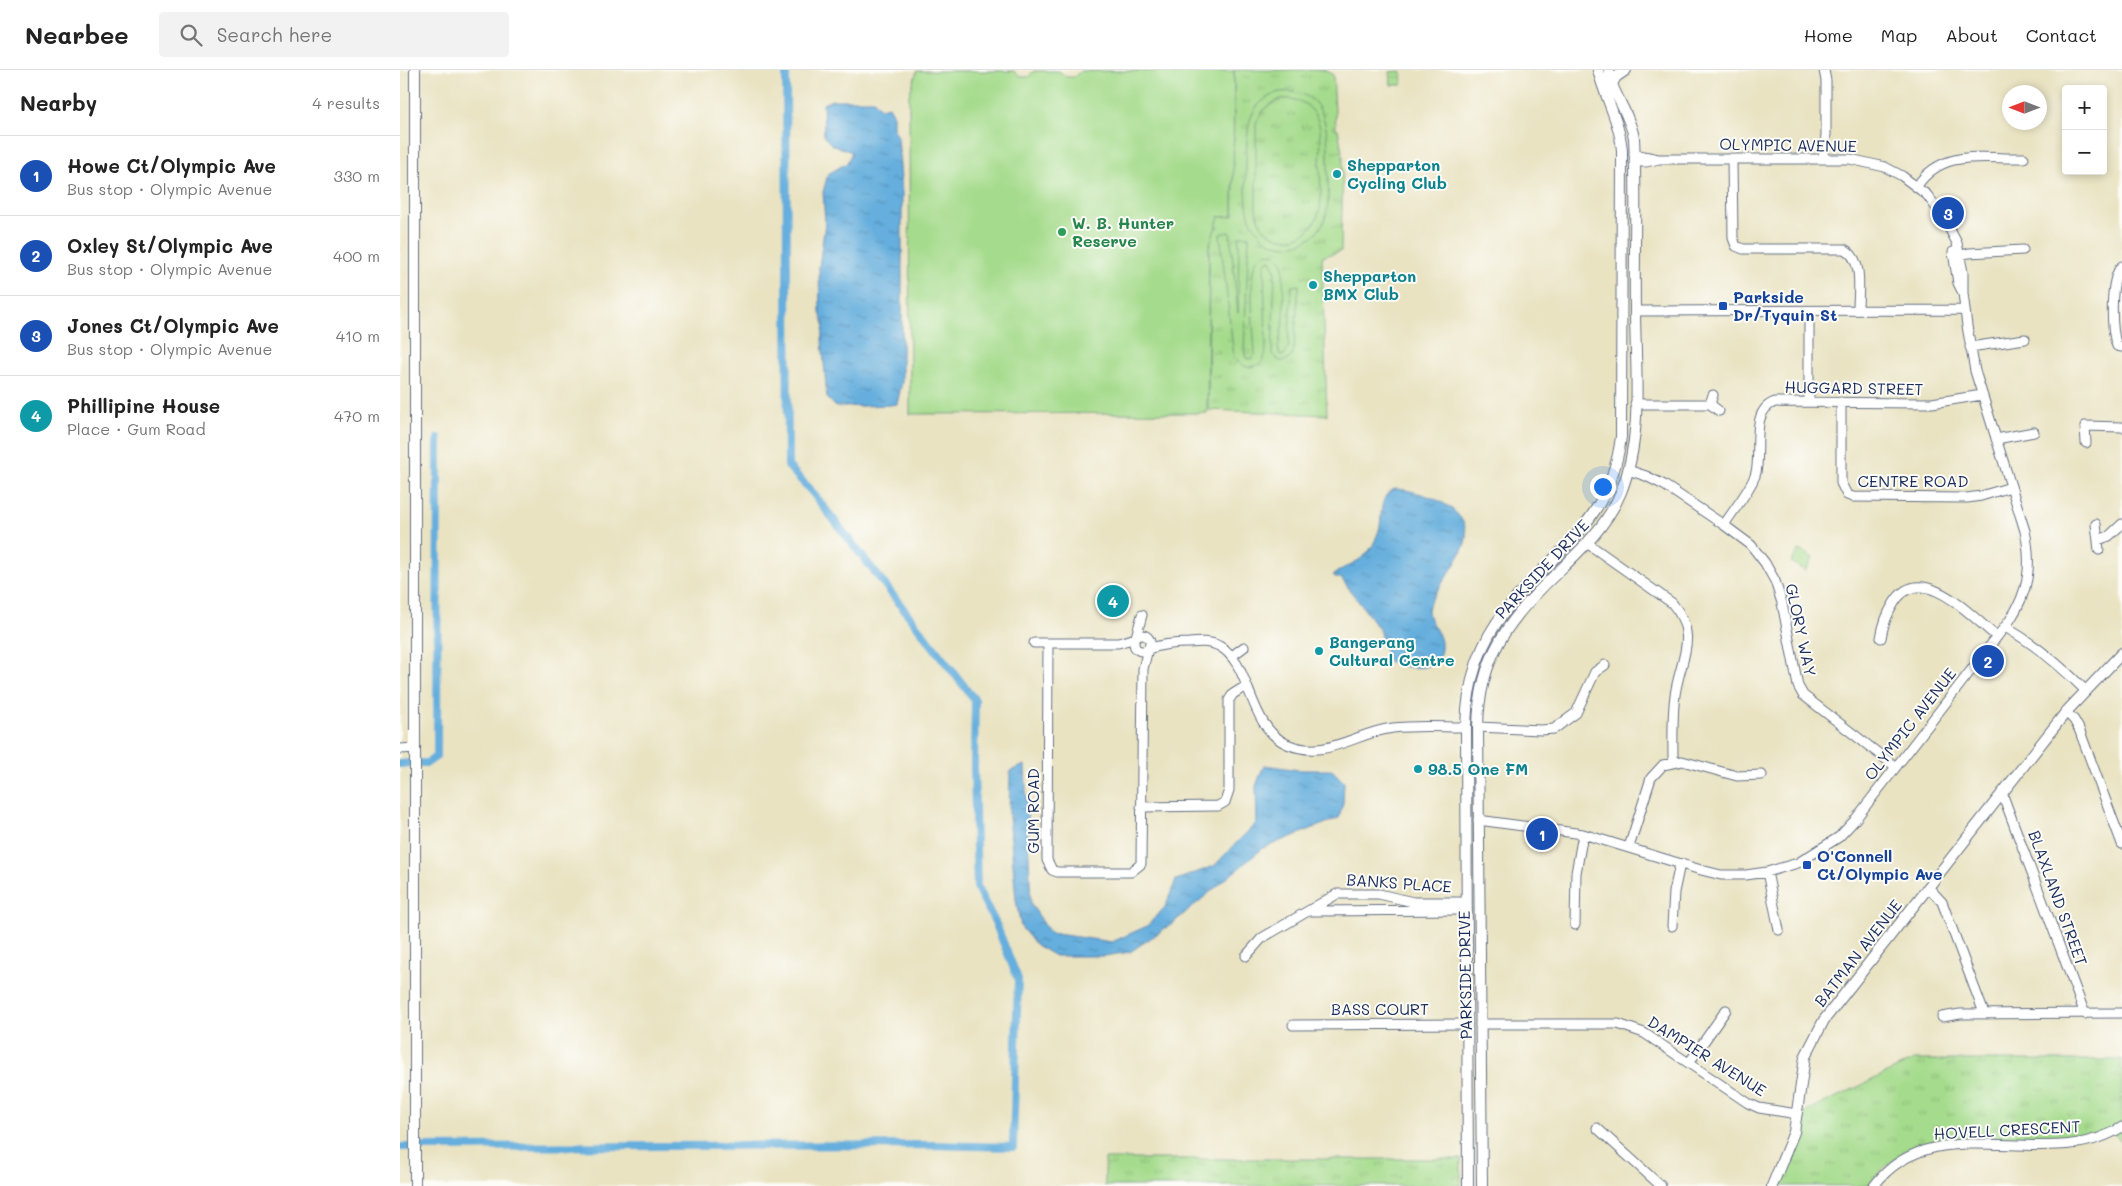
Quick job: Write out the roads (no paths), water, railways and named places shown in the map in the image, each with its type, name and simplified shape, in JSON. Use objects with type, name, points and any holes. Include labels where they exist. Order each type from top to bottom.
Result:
[{"type":"street","points":[[415,70],[415,1186]]},
{"type":"street","name":"PARKSIDE DRIVE","points":[[1468,1186],[1466,727],[1470,686],[1489,636],[1505,611],[1589,521],[1605,494],[1616,468],[1622,431],[1622,158],[1618,126],[1603,90],[1598,70]]},
{"type":"street","name":"PARKSIDE DRIVE","points":[[1482,1186],[1478,824],[1480,692],[1499,640],[1522,608],[1587,543],[1610,513],[1621,492],[1634,442],[1634,158],[1632,125],[1612,84],[1610,70]]},
{"type":"street","points":[[1612,84],[1616,77],[1626,70]]},
{"type":"street","points":[[1824,70],[1826,82],[1826,158]]},
{"type":"street","points":[[1826,82],[1829,70]]},
{"type":"street","points":[[1622,158],[1634,158]]},
{"type":"street","name":"OLYMPIC AVENUE","points":[[1478,824],[1503,824],[1583,834],[1721,875],[1767,872],[1798,863],[1840,836],[2007,624],[2024,595],[2030,565],[2025,531],[1982,395],[1970,347],[1963,293],[1958,283],[1957,256],[1950,229],[1935,206],[1917,186],[1885,167],[1850,159],[1634,158]]},
{"type":"street","points":[[1732,158],[1733,238],[1736,246],[1743,249],[1844,249],[1850,252],[1856,262],[1858,271],[1858,309]]},
{"type":"street","points":[[1917,186],[1935,166],[1947,161],[1958,159],[2024,158]]},
{"type":"street","points":[[1957,256],[2023,250]]},
{"type":"street","points":[[2122,266],[2117,273],[2113,302],[2114,338],[2118,346],[2122,347]]},
{"type":"street","points":[[1622,311],[1965,310]]},
{"type":"street","points":[[1808,311],[1808,402]]},
{"type":"street","points":[[1970,347],[2025,339]]},
{"type":"street","points":[[1623,355],[1635,355]]},
{"type":"street","name":"HUGGARD STREET","points":[[1724,524],[1755,475],[1760,425],[1764,409],[1775,402],[1932,403],[1982,395]]},
{"type":"street","points":[[1635,404],[1712,400],[1719,411]]},
{"type":"street","name":"CENTRE ROAD","points":[[1841,402],[1841,483],[1847,495],[1853,497],[1967,498],[2011,487]]},
{"type":"street","points":[[2086,443],[2085,426],[2122,427]]},
{"type":"street","points":[[1996,439],[2034,432]]},
{"type":"street","points":[[1616,468],[1628,470]]},
{"type":"street","name":"GLORY WAY","points":[[1628,470],[1664,485],[1724,524],[1751,545],[1776,581],[1782,603],[1794,676],[1803,695],[1896,767]]},
{"type":"street","points":[[2096,524],[2099,550]]},
{"type":"street","points":[[2098,540],[2109,536],[2122,524]]},
{"type":"street","points":[[1577,536],[1672,603],[1686,625],[1687,649],[1678,678],[1674,711],[1673,761]]},
{"type":"street","points":[[1881,638],[1885,618],[1898,596],[1903,590],[1918,585],[1941,592],[1997,637]]},
{"type":"street","points":[[1136,649],[1134,644],[1142,615],[1150,642],[1148,649]]},
{"type":"street","points":[[2007,624],[2054,660],[2085,690]]},
{"type":"street","points":[[1034,643],[1118,643],[1141,635],[1165,643],[1212,643],[1232,656],[1267,727],[1286,743],[1311,750],[1332,748],[1378,730],[1396,728],[1478,727],[1554,729],[1576,713],[1595,672],[1605,665]]},
{"type":"street","name":"GUM ROAD","points":[[1048,643],[1048,866],[1057,872],[1123,872],[1137,868],[1142,858],[1143,668],[1148,649]]},
{"type":"street","points":[[1118,643],[1143,652],[1165,643]]},
{"type":"street","points":[[1232,656],[1244,647]]},
{"type":"street","name":"GUM ROAD","points":[[1136,649],[1143,668]]},
{"type":"street","name":"BATMAN AVENUE","points":[[1773,1186],[1787,1151],[1797,1114],[1805,1057],[1813,1039],[1834,1007],[2066,712],[2122,653]]},
{"type":"street","points":[[1141,807],[1218,806],[1225,802],[1229,790],[1229,700],[1233,694],[1246,686]]},
{"type":"street","points":[[2066,712],[2079,729],[2122,844]]},
{"type":"street","points":[[400,749],[415,748]]},
{"type":"street","points":[[1629,847],[1651,778],[1663,765],[1673,761],[1737,776],[1762,775]]},
{"type":"street","name":"BLAXLAND STREET","points":[[2002,792],[2084,1014]]},
{"type":"street","points":[[1466,825],[1478,824]]},
{"type":"street","points":[[1575,925],[1576,874],[1583,834]]},
{"type":"street","points":[[1672,926],[1674,892],[1680,864]]},
{"type":"street","points":[[1767,872],[1779,930]]},
{"type":"street","points":[[1928,887],[1942,902],[1984,1013]]},
{"type":"street","name":"BANKS PLACE","points":[[1246,956],[1259,940],[1337,894],[1379,894],[1418,906]]},
{"type":"street","points":[[1396,910],[1397,899]]},
{"type":"street","name":"BANKS PLACE","points":[[1305,912],[1324,910],[1396,910],[1418,906],[1466,906]]},
{"type":"street","points":[[1466,906],[1479,906]]},
{"type":"street","points":[[1689,1063],[1726,1010]]},
{"type":"street","points":[[1942,1017],[1984,1013],[2122,1013]]},
{"type":"street","name":"BASS COURT","points":[[1293,1024],[1467,1024]]},
{"type":"street","points":[[1467,1024],[1480,1024]]},
{"type":"street","name":"DAMPIER AVENUE","points":[[1480,1024],[1618,1024],[1644,1032],[1748,1103],[1759,1108],[1797,1114]]},
{"type":"street","name":"HOVELL CRESCENT","points":[[1874,1186],[1901,1160],[1927,1149],[1952,1145],[2072,1144],[2103,1137],[2122,1127]]},
{"type":"street","points":[[1597,1128],[1661,1186]]},
{"type":"water","points":[[832,100],[874,100],[880,108],[889,106],[893,113],[893,127],[898,137],[902,194],[902,382],[897,404],[836,407],[827,398],[822,340],[824,324],[820,313],[819,267],[825,223],[823,192],[828,174],[847,163],[852,152],[832,145],[824,136],[823,104]]},
{"type":"water","points":[[1395,489],[1419,493],[1444,504],[1455,512],[1463,522],[1466,533],[1461,553],[1429,607],[1428,613],[1440,638],[1440,653],[1436,661],[1422,667],[1403,666],[1387,660],[1379,629],[1341,578],[1336,578],[1333,575],[1366,555],[1375,541],[1379,530],[1382,506],[1386,496]]},
{"type":"water","points":[[1025,765],[1031,904],[1050,933],[1112,942],[1147,926],[1165,907],[1176,880],[1214,866],[1257,822],[1256,786],[1264,765],[1300,770],[1332,770],[1344,782],[1343,803],[1339,818],[1263,848],[1173,923],[1130,952],[1105,956],[1055,956],[1036,945],[1021,927],[1016,900],[1009,816],[1010,771]]},
{"type":"waterway","points":[[421,1147],[929,1145],[1013,1147],[1018,979],[995,922],[977,888],[974,767],[975,700],[812,492],[788,466],[786,70]]},
{"type":"waterway","points":[[422,763],[427,763],[437,756],[438,438]]},
{"type":"waterway","points":[[400,764],[410,763]]},
{"type":"waterway","points":[[400,1147],[408,1147]]},
{"type":"place","name":"Shepparton Cycling Club","points":[[1337,174]]},
{"type":"place","name":"Jones Ct/Olympic Ave","points":[[1948,213]]},
{"type":"place","name":"W. B. Hunter Reserve","points":[[1062,232]]},
{"type":"place","name":"Shepparton BMX Club","points":[[1313,285]]},
{"type":"place","name":"Parkside Dr/Tyquin St","points":[[1723,306]]},
{"type":"place","name":"Phillipine House","points":[[1113,601]]},
{"type":"place","name":"Bangerang Cultural Centre","points":[[1319,651]]},
{"type":"place","name":"Oxley St/Olympic Ave","points":[[1988,661]]},
{"type":"place","name":"98.5 One FM","points":[[1418,769]]},
{"type":"place","name":"Howe Ct/Olympic Ave","points":[[1542,834]]},
{"type":"place","name":"O'Connell Ct/Olympic Ave","points":[[1807,865]]}]
